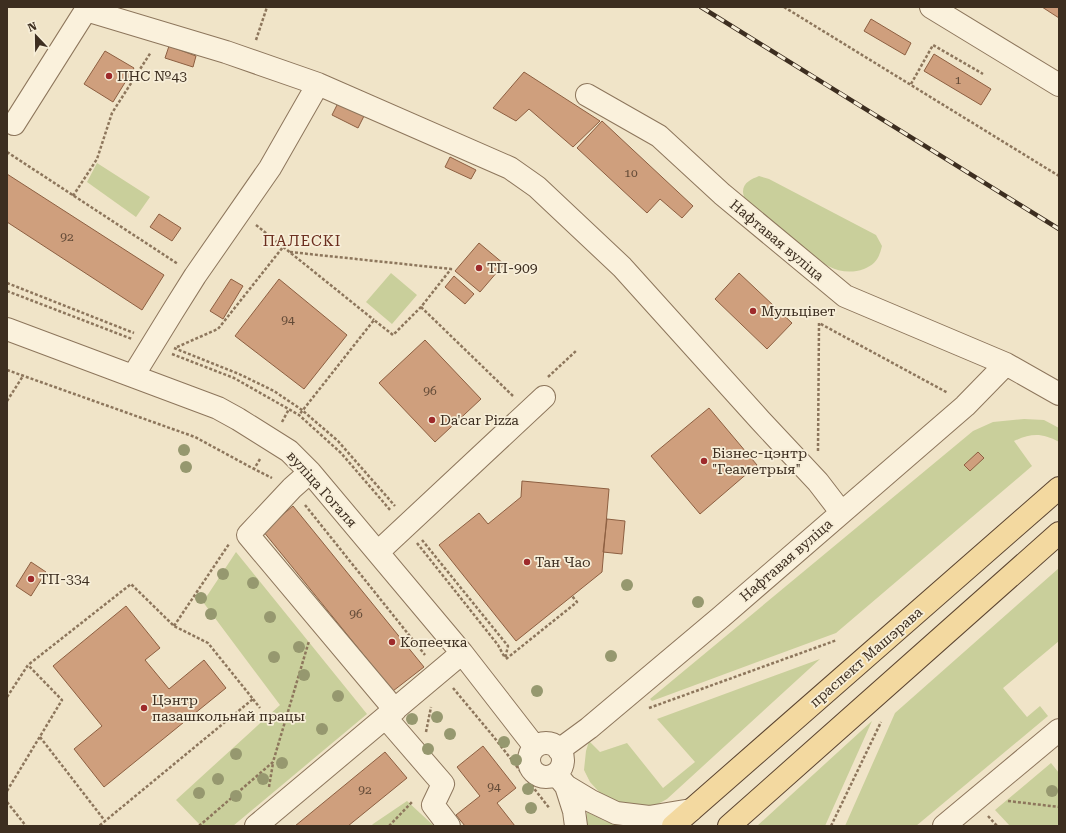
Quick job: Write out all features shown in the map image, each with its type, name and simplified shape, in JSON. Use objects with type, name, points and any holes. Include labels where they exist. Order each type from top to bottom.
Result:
[{"type":"main road","name":"праспект Машэрава","points":[[673,826],[1059,488]]},
{"type":"main road","points":[[729,826],[1059,533]]},
{"type":"street","points":[[931,7],[1059,85]]},
{"type":"street","points":[[14,124],[81,8],[250,60],[318,84],[510,168],[536,187],[622,267],[818,482],[841,512]]},
{"type":"street","points":[[134,376],[195,276],[270,168],[318,84]]},
{"type":"street","name":"Нафтавая вуліца","points":[[587,95],[659,136],[722,194],[845,296],[1006,364],[1059,394]]},
{"type":"street","name":"вуліца Гогаля","points":[[7,329],[218,408],[288,451],[310,472],[378,552],[462,653],[535,747]]},
{"type":"street","name":"Нафтавая вуліца","points":[[559,750],[588,728],[720,617],[965,406],[1006,364]]},
{"type":"street","points":[[378,552],[544,397]]},
{"type":"street","points":[[310,472],[292,488],[248,535],[316,616],[443,784],[433,805],[449,826]]},
{"type":"street","points":[[256,826],[462,653]]},
{"type":"street","points":[[944,826],[1059,730]]},
{"type":"street","points":[[576,826],[574,811],[561,780],[562,758],[559,750],[555,745],[547,743],[540,744],[529,754],[531,769],[544,777],[561,780],[591,801],[616,812],[649,817],[691,810]]},
{"type":"path","points":[[250,60],[267,7]]},
{"type":"path","points":[[784,7],[1059,176]]},
{"type":"path","points":[[911,84],[933,45],[983,74]]},
{"type":"path","points":[[74,196],[97,159],[112,113],[154,46]]},
{"type":"path","points":[[7,152],[195,276]]},
{"type":"path","points":[[240,212],[393,335],[421,307],[451,269],[290,252]]},
{"type":"path","points":[[168,352],[218,329],[283,247]]},
{"type":"path","points":[[421,307],[520,403],[527,412]]},
{"type":"path","points":[[299,415],[374,320]]},
{"type":"path","points":[[818,482],[819,323],[958,398],[965,406]]},
{"type":"path","points":[[7,370],[195,437],[254,469]]},
{"type":"path","points":[[7,401],[23,376]]},
{"type":"path","points":[[269,484],[273,479]]},
{"type":"path","points":[[174,626],[231,542]]},
{"type":"path","points":[[7,697],[28,665],[131,584],[174,626],[208,643],[260,708]]},
{"type":"path","points":[[505,659],[577,602],[572,596]]},
{"type":"path","points":[[200,826],[273,762],[316,616]]},
{"type":"path","points":[[643,710],[837,640]]},
{"type":"path","points":[[7,791],[62,700],[28,665]]},
{"type":"path","points":[[99,826],[253,699]]},
{"type":"path","points":[[831,826],[882,720]]},
{"type":"path","points":[[40,737],[106,821]]},
{"type":"path","points":[[1007,801],[1059,807]]},
{"type":"path","points":[[7,802],[26,826]]},
{"type":"green space","points":[[97,163],[150,197],[136,217],[87,182]]},
{"type":"green space","points":[[759,176],[769,179],[876,235],[882,246],[880,254],[876,260],[864,269],[844,271],[835,269],[818,260],[764,220],[749,205],[745,198],[743,189],[748,181]]},
{"type":"green space","points":[[391,273],[417,295],[392,324],[366,302]]},
{"type":"green space","points":[[1024,419],[1044,420],[1059,428],[1059,442],[1037,435],[1032,435],[1014,441],[1032,466],[836,633],[652,701],[650,699],[973,431],[993,422]]},
{"type":"green space","points":[[236,552],[367,714],[233,826],[201,826],[176,800],[280,705],[203,602]]},
{"type":"green space","points":[[1059,568],[1059,641],[1003,688],[1027,717],[1040,706],[1048,716],[916,826],[845,826],[895,713]]},
{"type":"green space","points":[[820,659],[667,799],[658,804],[650,807],[614,802],[601,794],[590,782],[584,770],[586,751],[589,741],[600,752],[627,743],[663,788],[695,762],[657,719]]},
{"type":"green space","points":[[872,721],[825,826],[757,826]]},
{"type":"green space","points":[[1051,763],[1059,773],[1059,826],[1010,826],[995,810]]},
{"type":"green space","points":[[407,801],[434,826],[371,826],[373,824]]},
{"type":"green space","points":[[587,812],[605,821],[624,826],[587,826]]},
{"type":"building","points":[[1042,7],[1059,7],[1059,18]]},
{"type":"building","points":[[871,19],[911,43],[905,55],[864,31]]},
{"type":"building","points":[[169,46],[196,56],[193,67],[165,58]]},
{"type":"building","name":"ПНС №43","points":[[105,51],[134,68],[113,102],[84,84]]},
{"type":"building","points":[[934,54],[991,89],[981,105],[924,71]]},
{"type":"building","points":[[524,72],[600,121],[573,147],[529,109],[516,121],[493,108]]},
{"type":"building","points":[[338,103],[364,116],[358,128],[332,115]]},
{"type":"building","points":[[602,121],[693,206],[682,218],[660,199],[647,213],[577,148]]},
{"type":"building","points":[[450,157],[476,170],[471,179],[445,167]]},
{"type":"building","points":[[7,174],[164,275],[142,310],[7,222]]},
{"type":"building","points":[[159,214],[181,228],[172,241],[150,227]]},
{"type":"building","name":"ТП-909","points":[[479,243],[504,264],[480,292],[455,271]]},
{"type":"building","name":"Мульцівет","points":[[739,273],[792,323],[767,349],[715,299]]},
{"type":"building","points":[[454,276],[474,294],[465,304],[445,287]]},
{"type":"building","points":[[231,279],[243,286],[223,319],[210,311]]},
{"type":"building","points":[[279,279],[347,335],[304,389],[235,336]]},
{"type":"building","points":[[425,340],[481,399],[435,442],[379,383]]},
{"type":"building","name":"Бізнес-цэнтр \"Геаметрыя\"","points":[[709,408],[757,465],[700,514],[651,456]]},
{"type":"building","points":[[978,452],[984,458],[970,471],[964,465]]},
{"type":"building","name":"Тан Чао","points":[[522,481],[609,489],[602,572],[516,641],[439,545],[479,513],[488,524],[521,497]]},
{"type":"building","points":[[293,506],[424,667],[393,691],[263,531]]},
{"type":"building","points":[[607,519],[625,521],[622,554],[603,552]]},
{"type":"building","name":"ТП-334","points":[[31,562],[46,572],[31,596],[16,586]]},
{"type":"building","name":"Цэнтр пазашкольнай працы","points":[[126,606],[160,648],[145,660],[169,689],[204,660],[226,688],[104,787],[74,749],[102,726],[53,666]]},
{"type":"building","points":[[483,746],[516,788],[497,803],[515,826],[465,826],[456,815],[480,796],[457,767]]},
{"type":"building","points":[[385,752],[407,778],[348,826],[295,826]]},
{"type":"railway","points":[[701,7],[1059,229]]},
{"type":"place","name":"ПНС №43","points":[[109,76]]},
{"type":"place","name":"ТП-909","points":[[479,268]]},
{"type":"place","name":"Мульцівет","points":[[753,311]]},
{"type":"place","name":"Da'car Pizza","points":[[432,420]]},
{"type":"place","name":"Бізнес-цэнтр \"Геаметрыя\"","points":[[704,461]]},
{"type":"place","name":"Тан Чао","points":[[527,562]]},
{"type":"place","name":"ТП-334","points":[[31,579]]},
{"type":"place","name":"Копеечка","points":[[392,642]]},
{"type":"place","name":"Цэнтр пазашкольнай працы","points":[[144,708]]},
{"type":"district","name":"ПАЛЕСКІ","points":[[302,241]]}]
